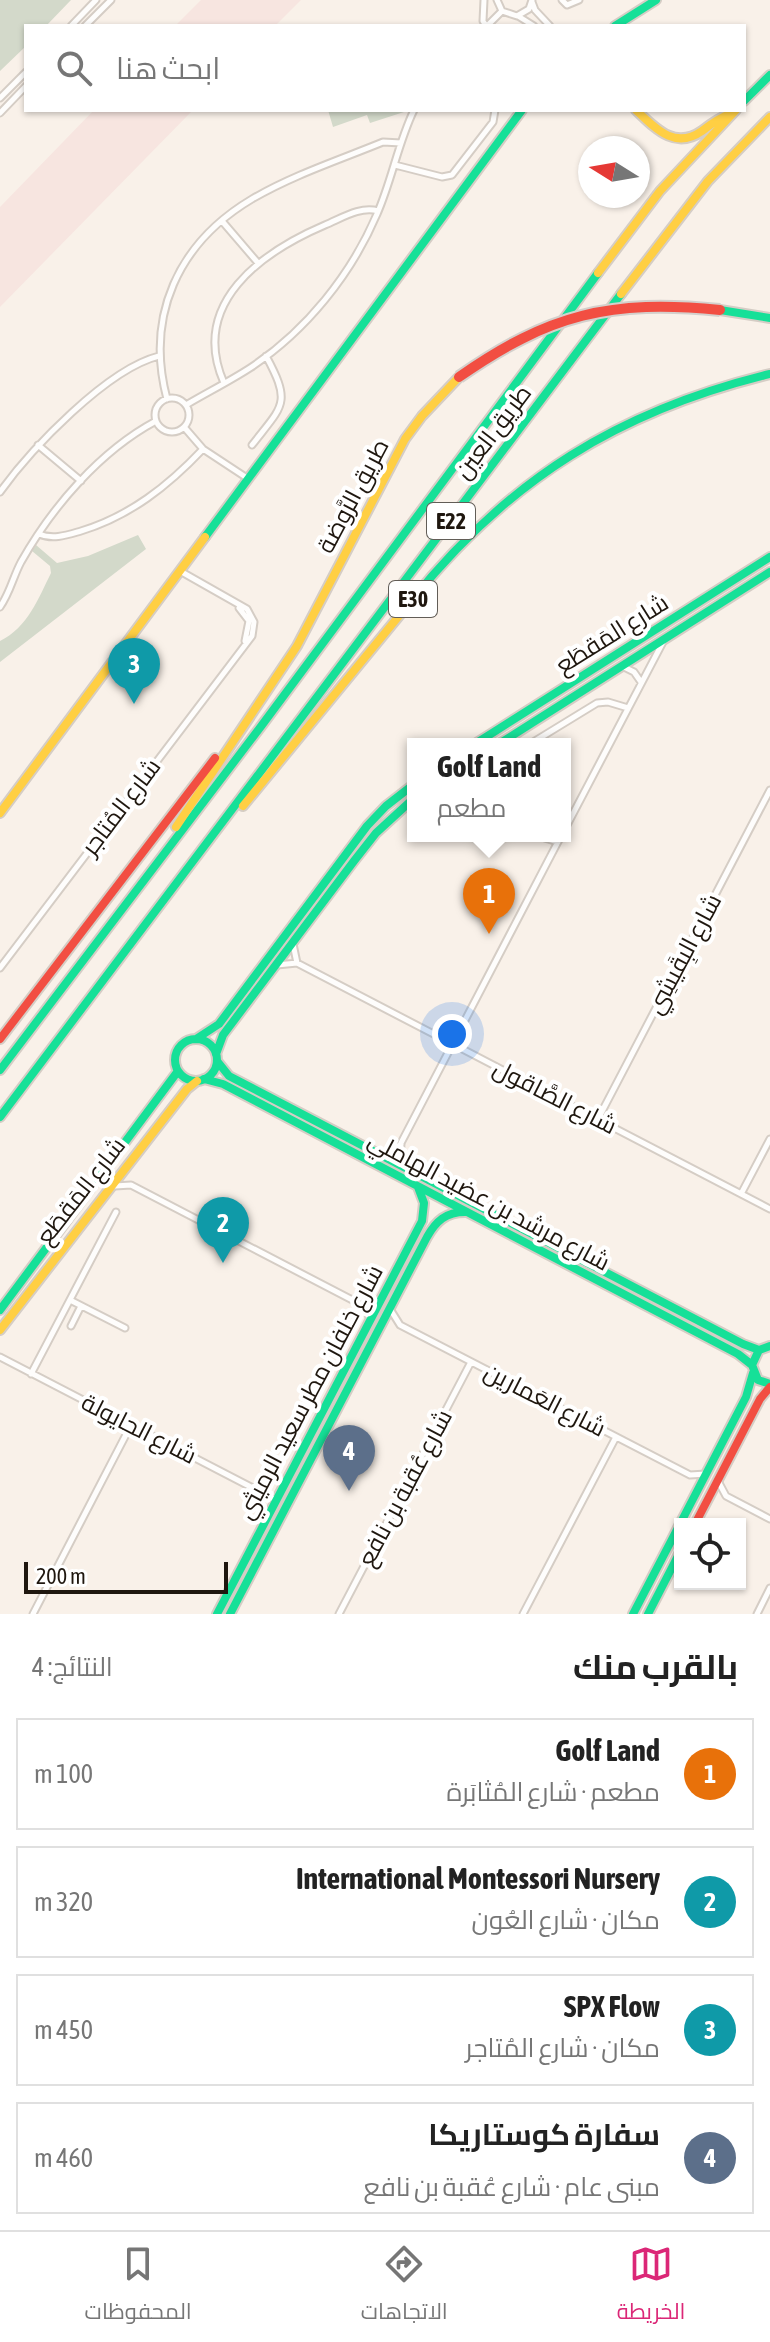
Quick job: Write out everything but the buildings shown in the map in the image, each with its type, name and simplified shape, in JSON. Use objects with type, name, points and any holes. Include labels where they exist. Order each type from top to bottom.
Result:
[{"type":"main road","points":[[618,24],[656,0]]},
{"type":"main road","points":[[746,99],[770,75]]},
{"type":"main road","points":[[0,813],[521,112]]},
{"type":"main road","points":[[638,112],[663,136],[680,140],[692,139],[715,120],[734,112]]},
{"type":"main road","name":"طريق العين","points":[[115,919],[660,191],[734,112]]},
{"type":"main road","name":"طريق العين","points":[[140,931],[708,181],[770,117]]},
{"type":"main road","name":"طريق الرَّوضة","points":[[115,919],[277,677],[320,603],[389,465],[422,416],[459,377],[509,343],[554,322],[607,308],[659,303],[770,318]]},
{"type":"main road","name":"E30","points":[[140,931],[426,583],[486,518],[541,475],[608,433],[677,402],[770,374]]},
{"type":"main road","name":"شارع المَقطَع","points":[[485,738],[770,557]]},
{"type":"main road","name":"شارع المَقطَع","points":[[508,738],[770,572]]},
{"type":"main road","points":[[739,592],[746,582],[740,576]]},
{"type":"main road","points":[[0,1039],[277,677]]},
{"type":"main road","points":[[529,710],[529,720],[533,722]]},
{"type":"main road","points":[[407,790],[367,826],[219,1024],[178,1049],[175,1064],[178,1071],[190,1080],[201,1080],[213,1072],[223,1035],[376,833],[407,805]]},
{"type":"main road","name":"E22","points":[[0,1070],[115,919]]},
{"type":"main road","name":"E22","points":[[0,1117],[140,931]]},
{"type":"main road","points":[[196,1039],[209,1043],[216,1058]]},
{"type":"main road","name":"شارع مرشد بن عضيد الهاملي","points":[[216,1058],[229,1076],[743,1344],[767,1347]]},
{"type":"main road","name":"شارع المَقطَع","points":[[0,1310],[178,1071]]},
{"type":"main road","name":"شارع المَقطَع","points":[[2,1328],[124,1167],[187,1089],[201,1080]]},
{"type":"main road","name":"شارع مرشد بن عضيد الهاملي","points":[[201,1080],[223,1084],[738,1354],[758,1380],[770,1386]]},
{"type":"main road","name":"شارع خلفان مطر سعيد الرميثي","points":[[217,1614],[264,1537],[390,1309],[422,1234],[424,1203],[417,1186]]},
{"type":"main road","name":"شارع خلفان مطر سعيد الرميثي","points":[[230,1614],[277,1500],[379,1303],[422,1234],[442,1217],[458,1211],[467,1212]]},
{"type":"main road","points":[[2,1328],[53,1255],[50,1250],[44,1252]]},
{"type":"main road","points":[[684,1518],[746,1397],[752,1369],[767,1347]]},
{"type":"main road","points":[[698,1518],[760,1399],[770,1386]]},
{"type":"main road","points":[[633,1614],[674,1536]]},
{"type":"main road","points":[[648,1614],[674,1564]]},
{"type":"street","points":[[73,24],[96,0]]},
{"type":"street","points":[[87,24],[111,0]]},
{"type":"street","points":[[484,0],[485,24]]},
{"type":"street","points":[[517,16],[529,9],[532,0]]},
{"type":"street","points":[[532,0],[535,10],[548,24]]},
{"type":"street","points":[[562,0],[567,5],[579,0]]},
{"type":"street","points":[[495,1],[502,11],[531,24]]},
{"type":"street","points":[[488,24],[502,11]]},
{"type":"street","points":[[0,98],[24,74]]},
{"type":"street","points":[[0,113],[24,88]]},
{"type":"street","points":[[186,405],[266,356],[305,322],[335,286],[357,254],[378,211],[413,112]]},
{"type":"street","points":[[395,165],[442,177],[452,175],[493,122],[495,112]]},
{"type":"street","points":[[167,399],[159,356],[162,316],[174,281],[195,249],[222,221],[252,199],[305,173],[383,142],[401,143]]},
{"type":"street","points":[[224,383],[215,348],[218,322],[227,299],[258,263],[290,241],[352,213],[365,209],[378,211]]},
{"type":"street","points":[[222,221],[258,263]]},
{"type":"street","points":[[0,492],[38,445],[97,393],[146,360],[159,356]]},
{"type":"street","points":[[252,445],[277,412],[282,399],[280,381],[266,356]]},
{"type":"street","points":[[167,399],[180,399],[186,405],[189,419],[184,427],[171,432],[162,429],[156,421],[157,408],[167,399]]},
{"type":"street","points":[[0,607],[21,562],[39,534],[81,481],[122,444],[156,421]]},
{"type":"street","points":[[184,427],[203,449],[247,478]]},
{"type":"street","points":[[38,445],[81,481]]},
{"type":"street","points":[[39,534],[52,538],[114,518],[163,487],[203,449]]},
{"type":"street","name":"شارع المُتاجر","points":[[0,968],[252,636],[254,622],[247,609],[178,570]]},
{"type":"street","points":[[571,817],[664,639]]},
{"type":"street","points":[[622,666],[634,672],[641,683]]},
{"type":"street","points":[[540,738],[597,703],[608,702],[628,708]]},
{"type":"street","name":"شارع البِقَيشِي","points":[[598,1119],[770,790]]},
{"type":"street","points":[[400,1164],[401,1143],[558,842]]},
{"type":"street","points":[[277,965],[297,963],[293,943]]},
{"type":"street","name":"شارع الصَّاقول","points":[[297,963],[770,1209]]},
{"type":"street","points":[[741,1194],[770,1139]]},
{"type":"street","points":[[384,1155],[401,1143]]},
{"type":"street","points":[[124,1167],[131,1185]]},
{"type":"street","points":[[107,1190],[118,1184],[131,1185],[360,1304],[371,1319]]},
{"type":"street","points":[[31,1374],[116,1212]]},
{"type":"street","points":[[70,1300],[125,1328]]},
{"type":"street","points":[[360,1304],[379,1303]]},
{"type":"street","points":[[71,1326],[81,1306]]},
{"type":"street","points":[[380,1327],[400,1325],[390,1309]]},
{"type":"street","name":"شارع العَمارين","points":[[400,1325],[690,1475]]},
{"type":"street","name":"شارع الحايولة","points":[[0,1358],[277,1500]]},
{"type":"street","name":"شارع عُقبة بن نافع","points":[[339,1614],[471,1362]]},
{"type":"street","points":[[33,1614],[131,1425]]},
{"type":"street","points":[[523,1614],[616,1437]]},
{"type":"street","points":[[698,1490],[690,1475],[707,1473]]},
{"type":"street","points":[[718,1479],[726,1496]]},
{"type":"street","points":[[708,1498],[726,1496],[770,1519]]},
{"type":"street","points":[[757,1614],[770,1588]]},
{"type":"shaded area","points":[[201,0],[301,0],[277,24],[177,24]]},
{"type":"shaded area","points":[[92,112],[191,112],[0,307],[0,207]]},
{"type":"green space","points":[[0,0],[71,0],[48,24],[24,24],[24,48],[0,71]]},
{"type":"green space","points":[[329,112],[404,112],[370,123],[367,115],[333,127]]},
{"type":"green space","points":[[138,535],[146,549],[0,662],[0,641],[25,620],[51,573],[50,566],[32,551],[36,545],[57,563],[88,556]]},
{"type":"traffic: fast","points":[[618,24],[656,0]]},
{"type":"traffic: fast","points":[[746,99],[770,75]]},
{"type":"traffic: fast","points":[[205,537],[521,112]]},
{"type":"traffic: fast","points":[[0,1070],[262,725],[598,273]]},
{"type":"traffic: fast","points":[[0,1117],[621,294]]},
{"type":"traffic: fast","points":[[720,310],[770,318]]},
{"type":"traffic: fast","points":[[412,600],[449,557],[488,519],[528,485],[571,456],[616,430],[664,408],[715,389],[770,374]]},
{"type":"traffic: fast","points":[[484,738],[770,557]]},
{"type":"traffic: fast","points":[[508,738],[770,572]]},
{"type":"traffic: fast","points":[[196,1039],[219,1024],[367,826],[407,790]]},
{"type":"traffic: fast","points":[[216,1054],[223,1035],[354,861],[376,833],[407,805]]},
{"type":"traffic: fast","points":[[196,1039],[211,1045],[217,1060],[211,1075],[196,1081],[181,1075],[175,1060],[181,1045],[196,1039]]},
{"type":"traffic: fast","points":[[217,1061],[229,1076],[759,1350]]},
{"type":"traffic: fast","points":[[0,1310],[178,1071]]},
{"type":"traffic: fast","points":[[204,1079],[223,1084],[738,1354],[752,1365]]},
{"type":"traffic: fast","points":[[217,1614],[422,1221],[424,1203],[418,1187]]},
{"type":"traffic: fast","points":[[230,1614],[427,1237],[442,1218],[465,1212]]},
{"type":"traffic: fast","points":[[770,1346],[759,1350],[752,1365],[758,1380],[770,1384]]},
{"type":"traffic: fast","points":[[683,1518],[746,1397],[753,1373]]},
{"type":"traffic: fast","points":[[633,1614],[674,1535]]},
{"type":"traffic: fast","points":[[648,1614],[674,1564]]},
{"type":"traffic: slow","points":[[638,112],[666,135],[675,138],[692,136],[730,114]]},
{"type":"traffic: slow","points":[[598,273],[660,191],[734,112]]},
{"type":"traffic: slow","points":[[621,294],[708,181],[770,117]]},
{"type":"traffic: slow","points":[[176,827],[297,646],[405,439],[459,377]]},
{"type":"traffic: slow","points":[[0,813],[205,537]]},
{"type":"traffic: slow","points":[[243,806],[412,600]]},
{"type":"traffic: slow","points":[[0,1330],[187,1089],[197,1081]]},
{"type":"traffic: jam","points":[[459,377],[522,338],[582,316],[646,307],[720,310]]},
{"type":"traffic: jam","points":[[0,1039],[215,758]]},
{"type":"traffic: jam","points":[[698,1518],[760,1399],[770,1387]]},
{"type":"place","name":"SPX Flow","points":[[134,704]]},
{"type":"place","name":"Golf Land","points":[[489,934]]},
{"type":"place","name":"International Montessori Nursery","points":[[223,1263]]},
{"type":"place","name":"سفارة كوستاريكا","points":[[349,1491]]}]
